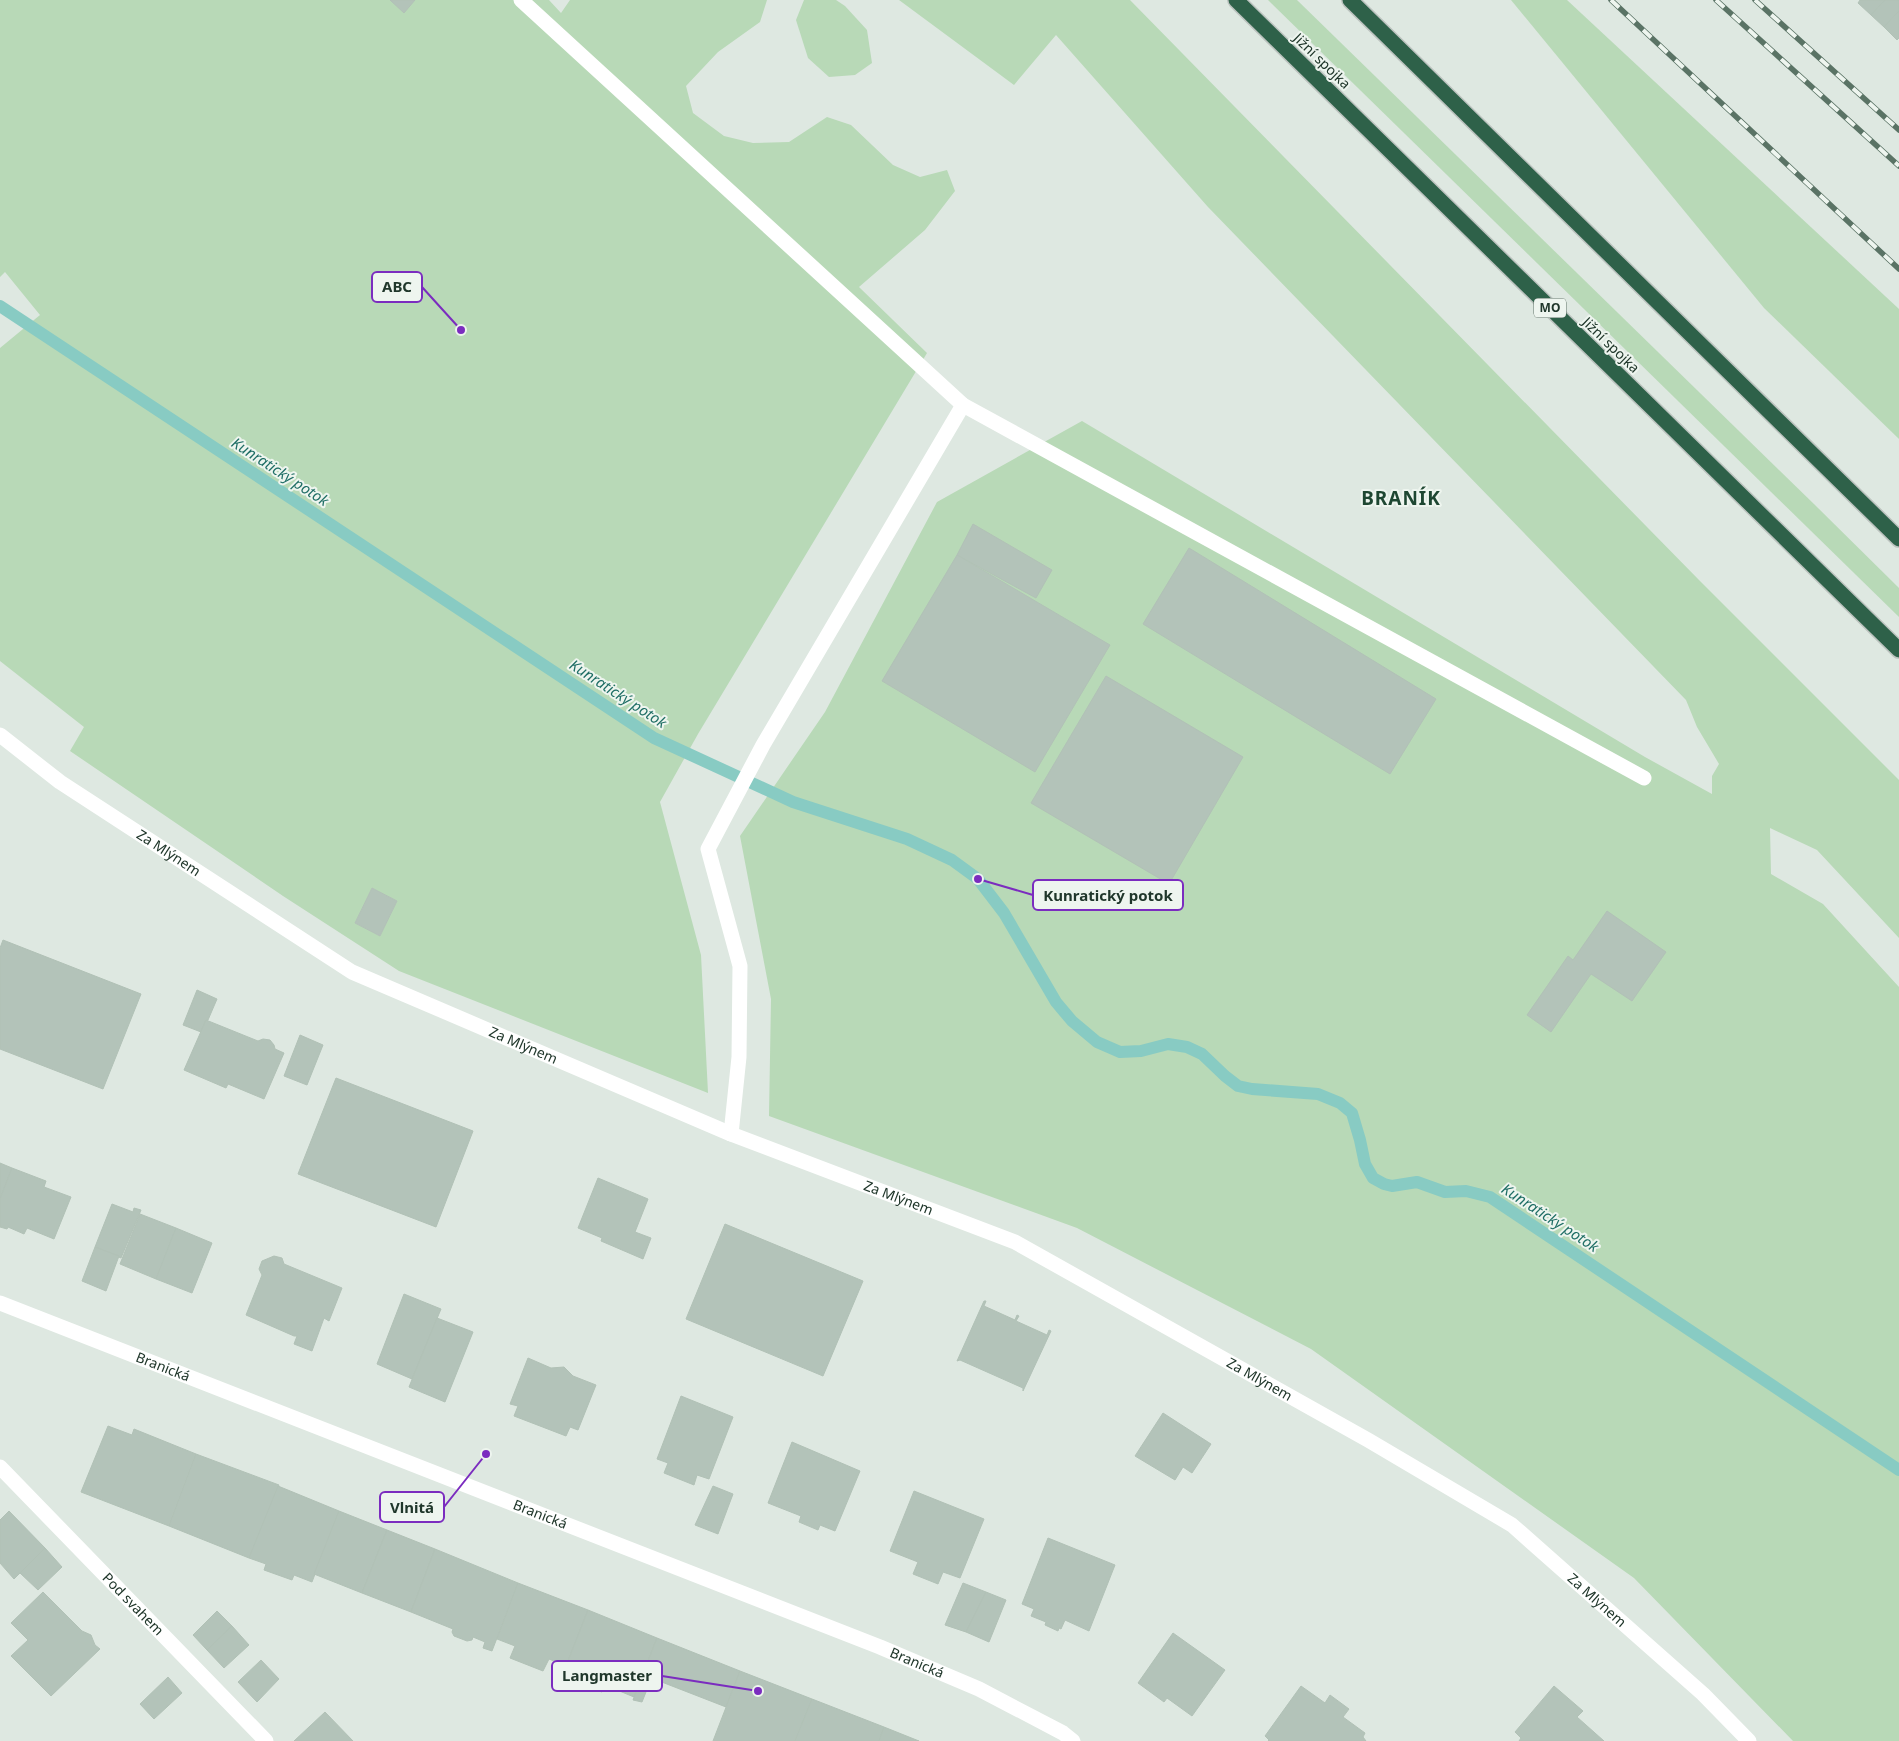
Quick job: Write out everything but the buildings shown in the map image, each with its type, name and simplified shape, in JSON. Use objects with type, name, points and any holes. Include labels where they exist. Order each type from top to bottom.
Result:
[{"type":"highway","name":"Jižní spojka","points":[[1236,0],[1899,650]]},
{"type":"highway","points":[[1350,0],[1899,539]]},
{"type":"street","points":[[521,0],[964,405],[1644,778]]},
{"type":"street","points":[[731,1134],[739,1057],[740,966],[708,849],[763,745],[964,405]]},
{"type":"street","name":"Za Mlýnem","points":[[4,744],[352,972],[731,1134],[1015,1242],[1368,1440],[1512,1525],[1703,1694],[1748,1741]]},
{"type":"street","name":"Branická","points":[[0,1303],[880,1647],[979,1689],[1063,1733],[1073,1741]]},
{"type":"street","name":"Pod svahem","points":[[0,1467],[266,1741]]},
{"type":"green space","points":[[0,0],[549,0],[561,13],[570,0],[767,0],[760,22],[718,52],[686,86],[693,113],[724,136],[753,143],[789,142],[827,117],[851,125],[893,165],[920,177],[947,170],[955,191],[925,230],[859,287],[927,353],[698,734],[660,802],[701,955],[708,1093],[399,971],[283,896],[70,751],[84,727],[0,661],[0,348],[40,315],[5,272],[0,277]],"holes":[[[372,888],[397,901],[380,936],[355,923]]]},
{"type":"green space","points":[[804,0],[836,0],[845,6],[867,30],[872,63],[855,75],[829,77],[808,58],[796,20]]},
{"type":"green space","points":[[899,0],[1130,0],[1699,580],[1899,780],[1899,938],[1817,850],[1770,828],[1771,874],[1823,904],[1899,987],[1899,1741],[1793,1741],[1634,1578],[1311,1349],[1077,1228],[769,1116],[771,999],[740,836],[825,712],[937,502],[1082,421],[1645,757],[1712,794],[1712,776],[1719,764],[1697,727],[1686,700],[1208,207],[1056,35],[1014,85]]},
{"type":"green space","points":[[1268,0],[1297,0],[1816,506],[1899,588],[1899,617]]},
{"type":"green space","points":[[1511,0],[1567,0],[1899,309],[1899,439],[1764,308]]},
{"type":"waterway","name":"Kunratický potok","points":[[0,306],[654,738],[793,802],[907,839],[952,860],[978,879],[1004,913],[1056,1002],[1072,1021],[1097,1042],[1120,1052],[1141,1051],[1168,1044],[1187,1047],[1202,1054],[1238,1086],[1252,1089],[1318,1094],[1340,1103],[1352,1113],[1365,1164],[1373,1178],[1392,1186],[1417,1182],[1445,1192],[1466,1191],[1490,1197],[1899,1470]]},
{"type":"railway","points":[[1611,0],[1899,269]]},
{"type":"railway","points":[[1716,0],[1899,166]]},
{"type":"railway","points":[[1755,0],[1899,130]]},
{"type":"place","name":"ABC","points":[[461,330]]},
{"type":"place","name":"Kunratický potok","points":[[978,879]]},
{"type":"place","name":"Vlnitá","points":[[486,1454]]},
{"type":"place","name":"Langmaster","points":[[758,1691]]},
{"type":"district","name":"BRANÍK","points":[[1401,498]]}]
